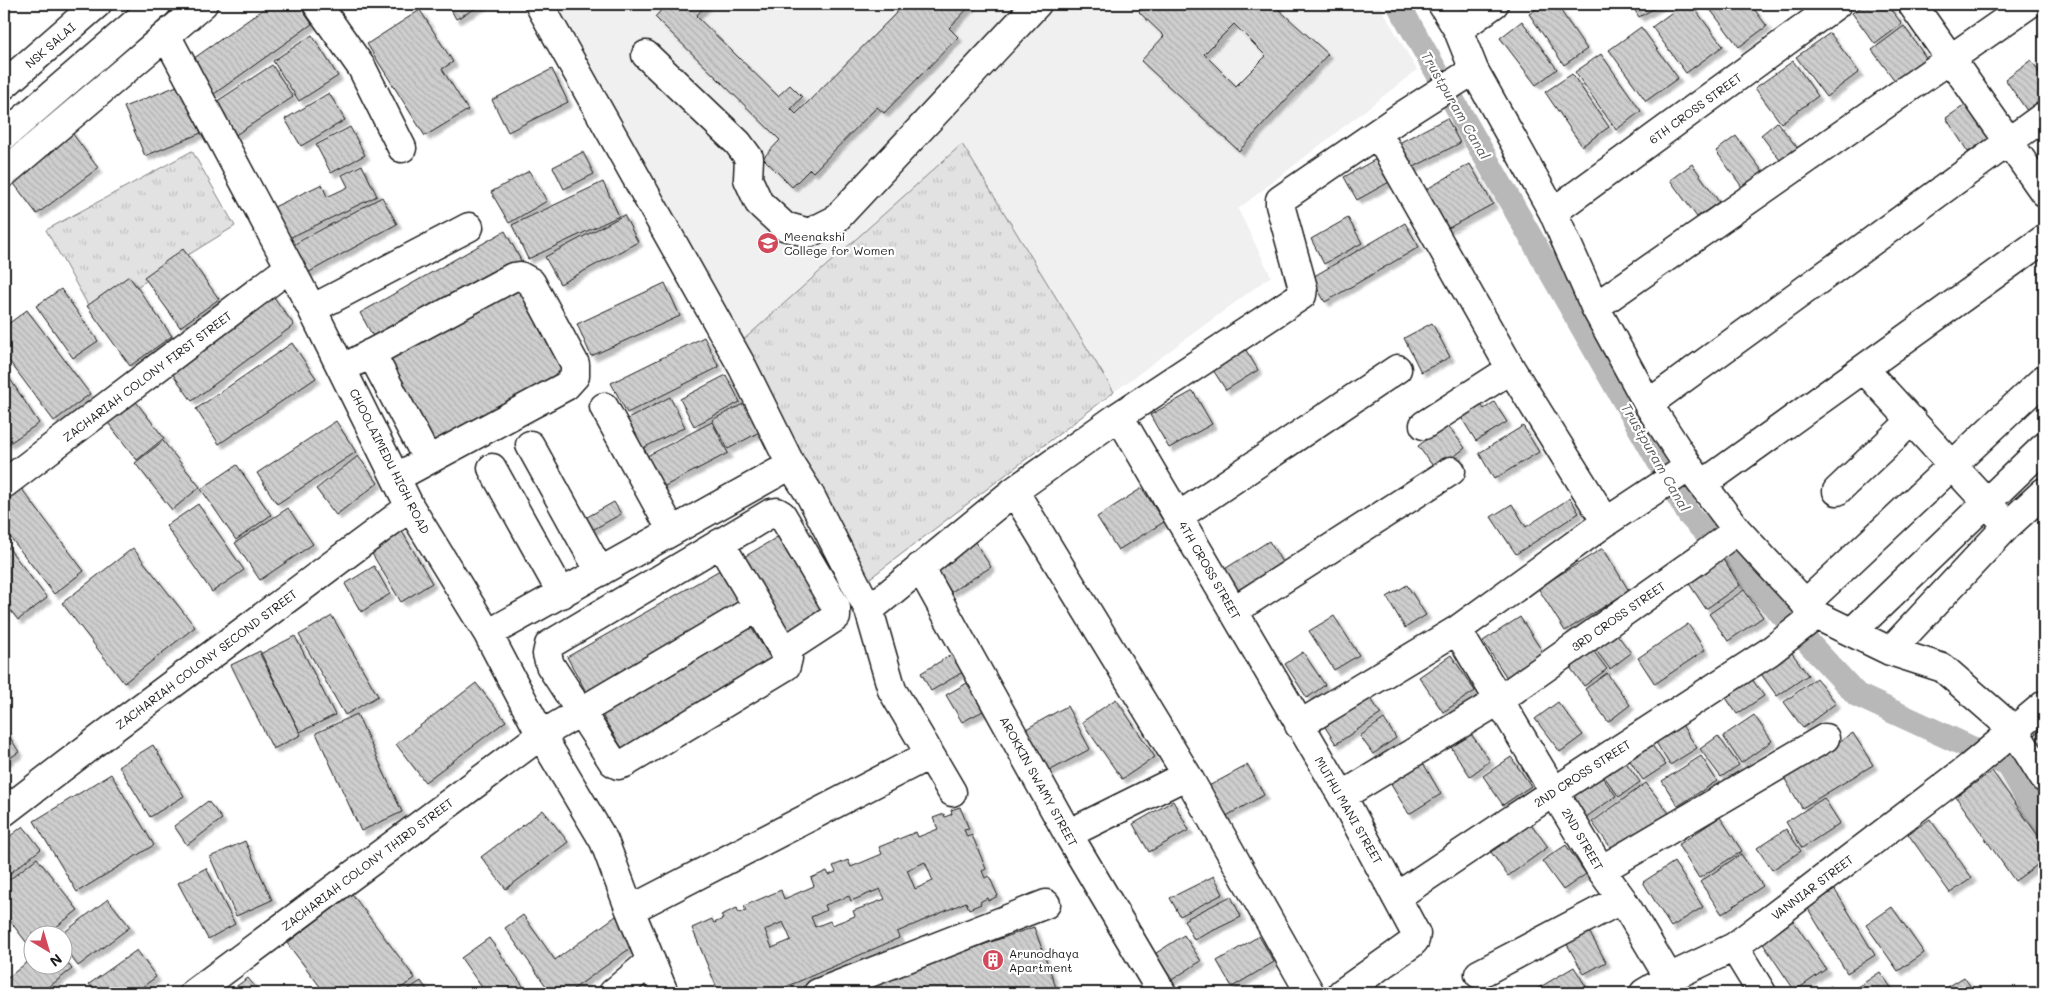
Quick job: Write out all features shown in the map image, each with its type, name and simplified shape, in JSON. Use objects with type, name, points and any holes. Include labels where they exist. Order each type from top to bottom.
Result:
[{"type":"street","name":"NSK SALAI","points":[[4,85],[97,4]]},
{"type":"street","points":[[4,136],[157,4]]},
{"type":"street","points":[[4,173],[203,4]]},
{"type":"street","points":[[317,4],[362,68],[402,148]]},
{"type":"street","points":[[539,4],[742,368],[791,465],[810,495],[869,610],[892,690],[952,792]]},
{"type":"street","points":[[646,55],[738,142],[749,158],[748,178],[759,204],[784,226],[810,233],[836,220],[1037,4]]},
{"type":"street","points":[[1442,4],[1458,30],[1474,70],[1553,212],[1595,307],[1648,404],[1696,476],[1737,530],[1811,609],[1890,651],[1942,668],[2014,730],[2044,778]]},
{"type":"street","points":[[1458,30],[1494,4]]},
{"type":"street","name":"6TH CROSS STREET","points":[[1553,212],[1837,4]]},
{"type":"street","points":[[1912,4],[2044,192]]},
{"type":"street","points":[[1595,307],[2029,4]]},
{"type":"street","name":"CHOOLAIMEDU HIGH ROAD","points":[[166,35],[312,309],[397,477],[410,507],[488,634],[541,735],[604,841],[664,993]]},
{"type":"street","points":[[869,610],[1014,491],[1119,416],[1302,295],[1303,288],[1280,200],[1405,114],[1474,70]]},
{"type":"street","points":[[1648,404],[2044,116]]},
{"type":"street","points":[[1378,134],[1511,369],[1606,522]]},
{"type":"street","points":[[312,309],[469,227]]},
{"type":"street","points":[[1299,724],[1457,630],[1606,522],[1640,500],[1696,476],[1864,369],[2044,239]]},
{"type":"street","name":"ZACHARIAH COLONY FIRST STREET","points":[[4,484],[290,267]]},
{"type":"street","points":[[342,369],[513,277],[520,276],[530,282],[571,356],[576,371],[576,376],[572,382],[397,477]]},
{"type":"street","points":[[372,353],[428,460]]},
{"type":"street","points":[[1179,516],[1397,369]]},
{"type":"street","points":[[1424,425],[1511,369]]},
{"type":"street","points":[[1864,369],[1987,501],[2007,526]]},
{"type":"street","name":"2ND CROSS STREET","points":[[1396,897],[1769,652],[1953,464],[2044,378]]},
{"type":"street","points":[[604,407],[672,531]]},
{"type":"street","name":"4TH CROSS STREET","points":[[1119,416],[1299,724]]},
{"type":"street","points":[[1837,491],[1912,420]]},
{"type":"street","points":[[530,445],[600,572]]},
{"type":"street","points":[[1852,632],[2044,447]]},
{"type":"street","points":[[488,634],[791,465]]},
{"type":"street","points":[[492,468],[562,594]]},
{"type":"street","points":[[1233,611],[1451,471]]},
{"type":"street","points":[[1014,491],[1187,775],[1310,993]]},
{"type":"street","points":[[1890,651],[2007,526],[2044,492]]},
{"type":"street","name":"ZACHARIAH COLONY SECOND STREET","points":[[4,812],[410,507]]},
{"type":"street","points":[[720,543],[788,658],[786,666],[625,764],[618,765],[613,762],[550,665],[547,654],[549,644],[720,543],[771,513],[777,512],[782,515],[836,607],[836,617],[784,651]]},
{"type":"street","name":"3RD CROSS STREET","points":[[1342,796],[1498,701],[1737,530]]},
{"type":"street","points":[[812,568],[839,553]]},
{"type":"street","name":"AROKKIN SWAMY STREET","points":[[920,567],[1068,834],[1162,993]]},
{"type":"street","name":"ZACHARIAH COLONY THIRD STREET","points":[[194,993],[541,735],[758,607]]},
{"type":"street","name":"2ND STREET","points":[[1457,630],[1601,870],[1622,899],[1670,978]]},
{"type":"street","name":"VANNIAR STREET","points":[[1644,993],[1670,978],[1734,947],[1970,767],[2044,705]]},
{"type":"street","name":"MUTHU MANI STREET","points":[[1299,724],[1342,796],[1416,934],[1415,940],[1342,993]]},
{"type":"street","points":[[1601,870],[1825,738]]},
{"type":"street","points":[[630,910],[929,755]]},
{"type":"street","points":[[1068,834],[1187,775]]},
{"type":"street","points":[[1479,974],[1622,899]]},
{"type":"street","points":[[818,993],[1046,904]]},
{"type":"street","points":[[1734,947],[1762,993]]},
{"type":"street","points":[[613,993],[651,962]]},
{"type":"shaded area","points":[[550,4],[1379,4],[1417,70],[1238,209],[1271,276],[1114,392],[869,579],[740,343]]},
{"type":"green space","points":[[962,144],[1114,392],[869,579],[740,343]]},
{"type":"green space","points":[[192,151],[235,226],[93,314],[46,230]]},
{"type":"building","points":[[271,4],[298,4],[312,24],[214,94],[190,61]]},
{"type":"building","points":[[448,4],[484,4],[456,19]]},
{"type":"building","points":[[658,4],[707,4],[696,16],[778,96],[790,85],[802,97],[791,109],[796,114],[905,4],[972,4],[949,28],[958,37],[884,113],[877,107],[813,172],[810,169],[792,187],[763,158],[780,140],[655,17],[663,8]]},
{"type":"building","points":[[1147,4],[1280,4],[1277,8],[1328,54],[1239,151],[1141,61],[1164,36],[1139,12]],"holes":[[[1234,24],[1266,56],[1236,86],[1204,54]]]},
{"type":"building","points":[[1543,4],[1556,4],[1587,49],[1564,65],[1529,14]]},
{"type":"building","points":[[1631,4],[1662,4],[1639,17]]},
{"type":"building","points":[[1683,4],[1691,4],[1723,46],[1686,73],[1652,27]]},
{"type":"building","points":[[1706,4],[1750,4],[1767,26],[1739,47]]},
{"type":"building","points":[[1865,4],[1887,4],[1902,24],[1875,44],[1852,13]]},
{"type":"building","points":[[420,10],[453,62],[442,69],[468,110],[425,136],[367,44]]},
{"type":"building","points":[[1522,21],[1557,69],[1536,85],[1500,38]]},
{"type":"building","points":[[1904,26],[1927,59],[1896,82],[1872,50]]},
{"type":"building","points":[[1641,27],[1678,78],[1646,101],[1609,50]]},
{"type":"building","points":[[1830,33],[1859,72],[1826,97],[1796,57]]},
{"type":"building","points":[[312,35],[338,76],[299,101],[273,61]]},
{"type":"building","points":[[1601,54],[1641,111],[1616,130],[1575,72]]},
{"type":"building","points":[[2031,60],[2044,79],[2044,104],[2030,115],[2005,79]]},
{"type":"building","points":[[1793,61],[1818,96],[1781,123],[1755,88]]},
{"type":"building","points":[[272,65],[293,97],[234,136],[213,104]]},
{"type":"building","points":[[552,69],[568,102],[508,132],[492,100]]},
{"type":"building","points":[[1572,74],[1609,127],[1582,146],[1545,92]]},
{"type":"building","points":[[182,84],[201,133],[145,156],[124,107]]},
{"type":"building","points":[[329,93],[345,120],[301,146],[285,119]]},
{"type":"building","points":[[1971,101],[1994,135],[1968,152],[1946,118]]},
{"type":"building","points":[[1447,118],[1460,143],[1410,169],[1397,144]]},
{"type":"building","points":[[1777,122],[1800,151],[1783,164],[1761,135]]},
{"type":"building","points":[[67,126],[98,168],[37,214],[6,173]]},
{"type":"building","points":[[350,127],[365,155],[331,173],[316,145]]},
{"type":"building","points":[[1736,136],[1763,172],[1742,187],[1716,151]]},
{"type":"building","points":[[583,152],[594,174],[564,189],[553,167]]},
{"type":"building","points":[[1378,158],[1391,181],[1357,200],[1344,177]]},
{"type":"building","points":[[1470,164],[1493,204],[1443,231],[1420,193]]},
{"type":"building","points":[[1692,164],[1719,202],[1697,217],[1670,180]]},
{"type":"building","points":[[362,165],[377,196],[287,239],[272,208],[322,184],[327,197],[348,187],[342,175]]},
{"type":"building","points":[[529,171],[547,201],[509,223],[491,192]]},
{"type":"building","points":[[603,182],[619,216],[528,259],[512,225]]},
{"type":"building","points":[[382,197],[397,224],[302,276],[287,248]]},
{"type":"building","points":[[624,215],[638,242],[560,284],[545,257]]},
{"type":"building","points":[[1348,218],[1362,243],[1324,264],[1311,239]]},
{"type":"building","points":[[1405,223],[1419,247],[1325,302],[1311,278]]},
{"type":"building","points":[[505,231],[524,266],[379,347],[360,313]]},
{"type":"building","points":[[183,249],[219,299],[180,327],[144,277]]},
{"type":"building","points":[[129,276],[172,336],[130,366],[87,306]]},
{"type":"building","points":[[665,283],[680,316],[591,356],[577,324]]},
{"type":"building","points":[[516,285],[566,378],[436,449],[386,356]]},
{"type":"building","points":[[61,289],[98,341],[73,358],[36,306]]},
{"type":"building","points":[[271,293],[294,325],[192,401],[169,369]]},
{"type":"building","points":[[27,310],[90,394],[54,421],[4,354],[4,327]]},
{"type":"building","points":[[1432,323],[1450,357],[1421,372],[1404,338]]},
{"type":"building","points":[[704,337],[719,367],[627,413],[611,383]]},
{"type":"building","points":[[292,343],[316,378],[219,444],[196,409]]},
{"type":"building","points":[[1246,350],[1258,370],[1226,390],[1213,370]]},
{"type":"building","points":[[4,370],[39,423],[8,444],[4,437]]},
{"type":"building","points":[[726,375],[740,402],[694,426],[680,399]]},
{"type":"building","points":[[1193,391],[1212,424],[1169,448],[1150,415]]},
{"type":"building","points":[[670,397],[685,427],[637,451],[622,422]]},
{"type":"building","points":[[133,398],[164,438],[137,460],[105,419]]},
{"type":"building","points":[[1477,399],[1484,409],[1494,402],[1507,422],[1476,441],[1457,411]]},
{"type":"building","points":[[747,402],[763,430],[728,449],[712,420]]},
{"type":"building","points":[[336,421],[356,452],[277,504],[257,473]]},
{"type":"building","points":[[712,422],[728,453],[663,487],[647,456]]},
{"type":"building","points":[[1447,424],[1465,448],[1436,470],[1418,446]]},
{"type":"building","points":[[1523,426],[1539,452],[1494,479],[1479,453]]},
{"type":"building","points":[[163,441],[200,487],[172,510],[135,463]]},
{"type":"building","points":[[358,456],[378,483],[336,515],[316,489]]},
{"type":"building","points":[[237,465],[271,515],[236,540],[201,489]]},
{"type":"building","points":[[18,484],[84,571],[54,594],[4,529],[4,495]]},
{"type":"building","points":[[1142,488],[1164,522],[1118,550],[1097,517]]},
{"type":"building","points":[[1570,498],[1579,513],[1516,554],[1491,517],[1512,504],[1526,527]]},
{"type":"building","points":[[614,502],[621,514],[587,533],[580,521]]},
{"type":"building","points":[[198,504],[244,570],[212,592],[166,526]]},
{"type":"building","points":[[2044,505],[2044,526],[2034,513]]},
{"type":"building","points":[[288,508],[313,544],[260,580],[235,543]]},
{"type":"building","points":[[400,528],[432,583],[401,602],[368,547]]},
{"type":"building","points":[[784,533],[832,614],[787,641],[739,560]]},
{"type":"building","points":[[1269,541],[1282,562],[1234,593],[1220,572]]},
{"type":"building","points":[[4,542],[47,598],[18,620],[4,602]]},
{"type":"building","points":[[975,542],[991,567],[951,592],[936,567]]},
{"type":"building","points":[[133,548],[195,627],[124,683],[62,603]]},
{"type":"building","points":[[1603,548],[1629,591],[1565,631],[1538,588]]},
{"type":"building","points":[[1718,552],[1740,585],[1706,609],[1684,576]]},
{"type":"building","points":[[374,566],[390,594],[361,612],[345,584]]},
{"type":"building","points":[[727,566],[751,607],[590,699],[567,657]]},
{"type":"building","points":[[1407,585],[1426,615],[1405,628],[1387,597]]},
{"type":"building","points":[[1744,590],[1763,617],[1728,641],[1709,614]]},
{"type":"building","points":[[332,616],[378,696],[345,715],[299,635]]},
{"type":"building","points":[[1334,616],[1359,655],[1334,670],[1309,631]]},
{"type":"building","points":[[1520,617],[1546,657],[1509,681],[1483,641]]},
{"type":"building","points":[[747,621],[775,665],[627,756],[600,712]]},
{"type":"building","points":[[1688,624],[1705,650],[1655,684],[1638,658]]},
{"type":"building","points":[[1610,625],[1631,653],[1610,669],[1589,641]]},
{"type":"building","points":[[295,636],[335,715],[300,732],[260,654]]},
{"type":"building","points":[[1586,641],[1607,669],[1584,686],[1563,658]]},
{"type":"building","points":[[1786,645],[1808,675],[1777,696],[1756,667]]},
{"type":"building","points":[[260,651],[301,735],[273,749],[231,665]]},
{"type":"building","points":[[956,652],[966,670],[931,691],[921,673]]},
{"type":"building","points":[[1303,652],[1325,685],[1307,698],[1285,664]]},
{"type":"building","points":[[1451,655],[1475,691],[1443,712],[1419,677]]},
{"type":"building","points":[[1746,671],[1764,696],[1737,714],[1720,689]]},
{"type":"building","points":[[1607,673],[1630,705],[1608,722],[1585,689]]},
{"type":"building","points":[[1816,678],[1836,703],[1803,728],[1784,702]]},
{"type":"building","points":[[476,683],[506,721],[425,782],[396,744]]},
{"type":"building","points":[[967,683],[983,711],[962,722],[946,695]]},
{"type":"building","points":[[1366,691],[1381,714],[1336,744],[1321,721]]},
{"type":"building","points":[[1116,699],[1155,757],[1122,779],[1082,722]]},
{"type":"building","points":[[1558,702],[1583,735],[1560,752],[1535,719]]},
{"type":"building","points":[[1067,706],[1090,749],[1049,771],[1026,729]]},
{"type":"building","points":[[357,714],[402,812],[361,831],[316,733]]},
{"type":"building","points":[[1754,715],[1772,741],[1741,763],[1723,736]]},
{"type":"building","points":[[1384,719],[1396,738],[1373,754],[1360,736]]},
{"type":"building","points":[[1678,719],[1697,748],[1670,765],[1652,736]]},
{"type":"building","points":[[4,728],[19,752],[4,762]]},
{"type":"building","points":[[2044,728],[2044,753],[2032,736]]},
{"type":"building","points":[[1469,731],[1490,761],[1470,776],[1449,744]]},
{"type":"building","points":[[1853,733],[1873,765],[1802,808],[1783,776]]},
{"type":"building","points":[[1718,736],[1739,765],[1721,777],[1700,749]]},
{"type":"building","points":[[1646,737],[1666,765],[1643,780],[1624,752]]},
{"type":"building","points":[[153,745],[184,796],[150,817],[119,766]]},
{"type":"building","points":[[1619,753],[1640,782],[1619,797],[1598,768]]},
{"type":"building","points":[[1701,756],[1717,781],[1678,806],[1662,781]]},
{"type":"building","points":[[1511,757],[1531,786],[1503,805],[1483,776]]},
{"type":"building","points":[[1423,763],[1441,794],[1409,814],[1390,783]]},
{"type":"building","points":[[1248,765],[1264,795],[1221,819],[1205,788]]},
{"type":"building","points":[[1597,770],[1616,796],[1582,820],[1563,794]]},
{"type":"building","points":[[1992,771],[2044,844],[2044,860],[2015,881],[1956,797]]},
{"type":"building","points":[[111,774],[154,845],[77,892],[34,821]]},
{"type":"building","points":[[1646,783],[1669,813],[1614,852],[1592,822]]},
{"type":"building","points":[[1824,798],[1840,823],[1802,848],[1786,822]]},
{"type":"building","points":[[208,801],[222,819],[187,845],[174,826]]},
{"type":"building","points":[[1173,801],[1189,830],[1149,852],[1133,824]]},
{"type":"building","points":[[960,807],[969,829],[964,830],[967,837],[972,835],[986,869],[982,871],[985,878],[989,876],[998,896],[988,901],[987,898],[980,902],[981,904],[969,909],[966,902],[897,932],[899,938],[772,993],[719,993],[692,928],[712,919],[714,923],[723,919],[721,915],[737,908],[739,913],[746,911],[744,906],[781,890],[784,899],[814,886],[811,878],[827,871],[829,875],[836,872],[833,866],[848,860],[851,867],[882,854],[879,847],[916,832],[918,837],[938,829],[933,818],[944,814],[945,817],[952,814],[951,810]],"holes":[[[925,862],[933,881],[915,889],[907,870]],[[880,889],[885,899],[853,911],[855,916],[832,925],[830,921],[815,927],[811,917],[827,910],[825,905],[849,896],[851,901]],[[783,922],[791,940],[772,948],[765,930]]]},
{"type":"building","points":[[543,810],[568,842],[506,889],[481,857]]},
{"type":"building","points":[[1526,817],[1548,847],[1508,876],[1486,845]]},
{"type":"building","points":[[1720,817],[1742,851],[1699,878],[1678,845]]},
{"type":"building","points":[[1930,819],[1972,878],[1950,893],[1908,834]]},
{"type":"building","points":[[23,826],[41,849],[4,878],[4,841]]},
{"type":"building","points":[[1786,829],[1801,851],[1772,870],[1757,848]]},
{"type":"building","points":[[245,841],[272,900],[236,916],[210,857]]},
{"type":"building","points":[[1566,845],[1586,874],[1563,890],[1542,861]]},
{"type":"building","points":[[1741,854],[1763,886],[1722,914],[1700,882]]},
{"type":"building","points":[[37,858],[78,910],[60,924],[22,924],[22,937],[4,913],[4,884]]},
{"type":"building","points":[[1674,862],[1703,907],[1671,927],[1643,882]]},
{"type":"building","points":[[206,868],[235,924],[208,939],[178,883]]},
{"type":"building","points":[[1214,876],[1223,894],[1180,916],[1170,898]]},
{"type":"building","points":[[1835,890],[1875,955],[1847,973],[1807,907]]},
{"type":"building","points":[[352,894],[415,978],[394,993],[325,993],[287,943]]},
{"type":"building","points":[[1231,896],[1241,917],[1194,940],[1184,920]]},
{"type":"building","points":[[108,899],[130,927],[78,966],[72,958],[72,926]]},
{"type":"building","points":[[1892,907],[1924,953],[1898,971],[1866,925]]},
{"type":"building","points":[[1788,913],[1826,969],[1795,991],[1757,935]]},
{"type":"building","points":[[523,915],[555,960],[616,916],[636,944],[568,993],[551,993],[505,928]]},
{"type":"building","name":"Arunodhaya Apartment","points":[[1034,927],[1058,993],[845,993]]},
{"type":"building","points":[[1587,928],[1606,962],[1584,974],[1565,941]]},
{"type":"building","points":[[1184,935],[1201,961],[1167,983],[1150,957]]},
{"type":"building","points":[[1259,936],[1274,962],[1232,987],[1217,961]]},
{"type":"building","points":[[489,938],[528,993],[486,993],[461,958]]},
{"type":"building","points":[[137,950],[156,977],[134,993],[96,993],[89,984]]},
{"type":"building","points":[[22,966],[22,974],[66,974],[41,993],[12,993],[4,981]]},
{"type":"building","points":[[1574,967],[1590,993],[1530,993]]},
{"type":"building","points":[[1880,972],[1895,993],[1858,993],[1855,989]]},
{"type":"building","points":[[1964,977],[1975,993],[1938,993]]},
{"type":"building","points":[[248,978],[260,993],[227,993]]},
{"type":"building","points":[[421,981],[429,993],[403,993]]},
{"type":"building","points":[[1831,986],[1836,993],[1820,993]]},
{"type":"waterway","name":"Trustpuram Canal","points":[[1398,4],[1689,515],[1857,695],[2008,765],[2044,826]]},
{"type":"place","name":"Meenakshi College for Women","points":[[768,243]]},
{"type":"place","name":"Arunodhaya Apartment","points":[[993,960]]}]
